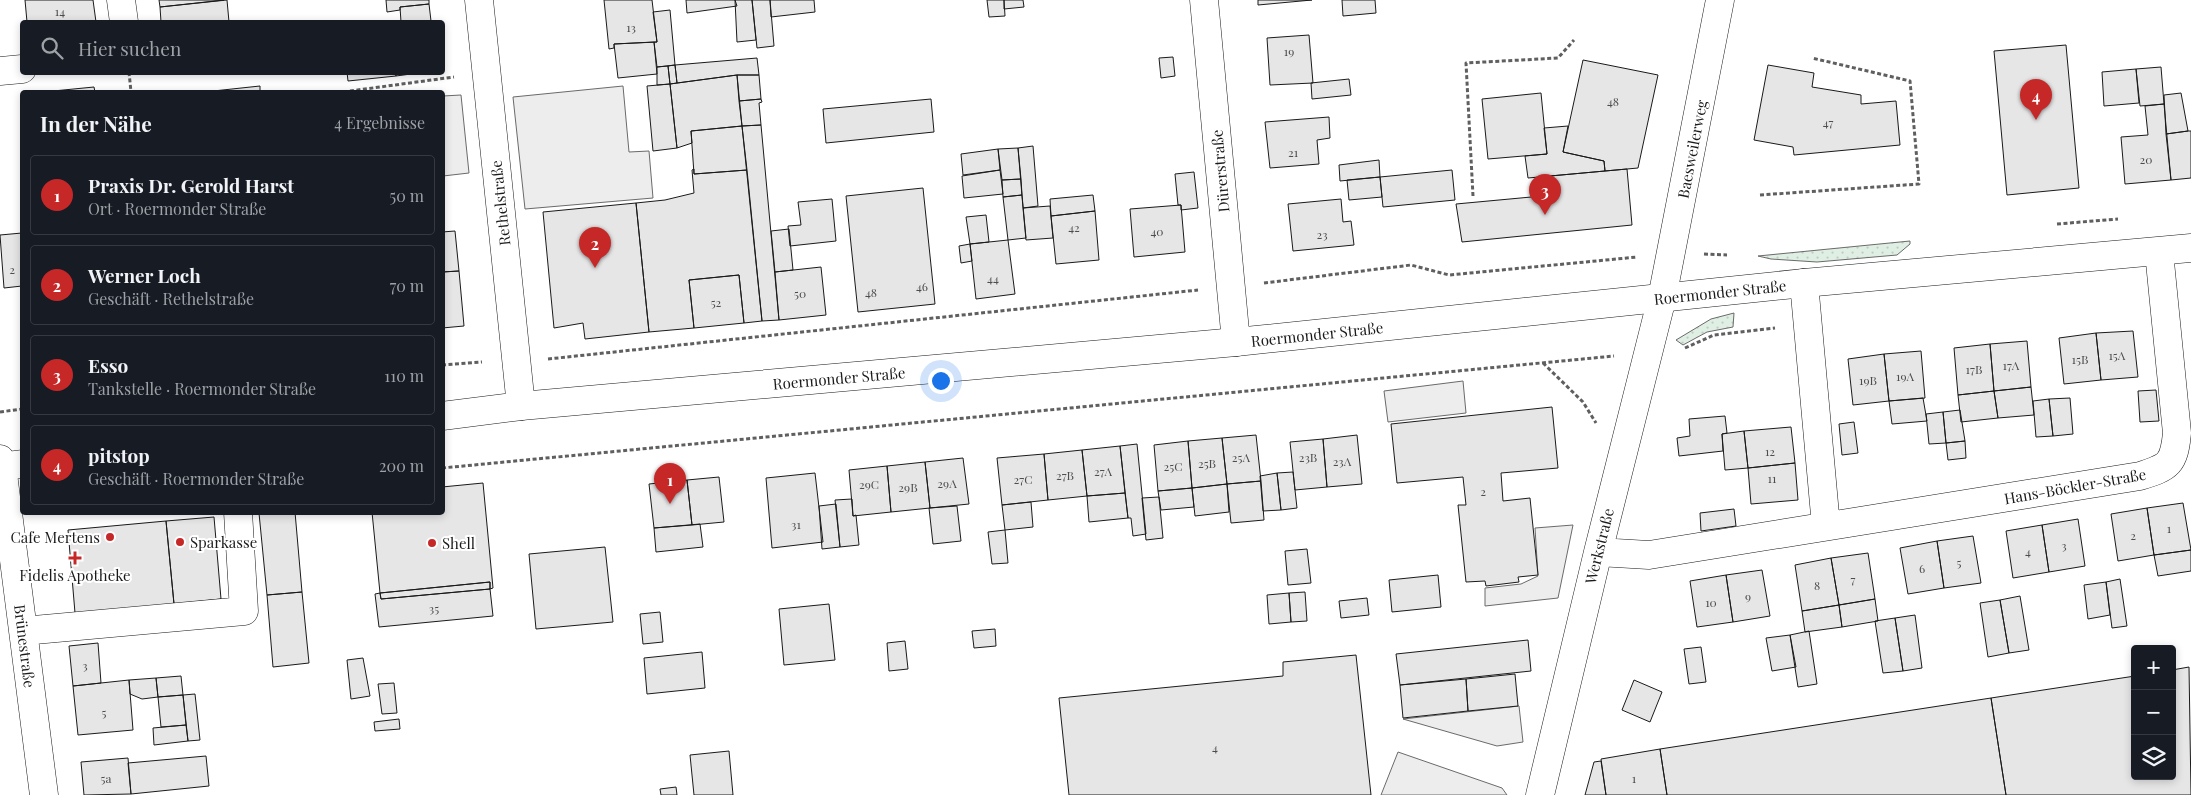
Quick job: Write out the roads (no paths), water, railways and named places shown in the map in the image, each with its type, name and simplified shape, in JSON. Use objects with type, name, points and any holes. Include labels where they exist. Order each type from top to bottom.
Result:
[{"type":"street","points":[[121,0],[124,20]]},
{"type":"street","name":"Rethelstraße","points":[[479,0],[521,406]]},
{"type":"street","name":"Dürerstraße","points":[[1204,0],[1236,342]]},
{"type":"street","name":"Baesweilerweg","points":[[1662,298],[1720,0]]},
{"type":"street","points":[[0,71],[20,69]]},
{"type":"street","name":"Roermonder Straße","points":[[445,416],[521,406],[1236,342],[1804,283],[2191,248]]},
{"type":"street","name":"Hans-Böckler-Straße","points":[[1598,552],[1649,555],[2140,476],[2161,470],[2175,454],[2177,433],[2159,252]]},
{"type":"street","points":[[1804,283],[1826,526]]},
{"type":"street","name":"Werkstraße","points":[[1540,795],[1598,552],[1662,298]]},
{"type":"street","name":"Brünestraße","points":[[6,464],[23,631],[44,795]]},
{"type":"street","points":[[23,631],[244,611],[238,515]]},
{"type":"place","name":"pitstop","points":[[2036,120]]},
{"type":"place","name":"Esso","points":[[1545,215]]},
{"type":"place","name":"Werner Loch","points":[[595,268]]},
{"type":"place","name":"Praxis Dr. Gerold Harst","points":[[670,504]]},
{"type":"place","name":"Cafe Mertens","points":[[110,537]]},
{"type":"place","name":"Sparkasse","points":[[180,542]]},
{"type":"place","name":"Shell","points":[[432,543]]},
{"type":"place","name":"Fidelis Apotheke","points":[[75,558]]}]
